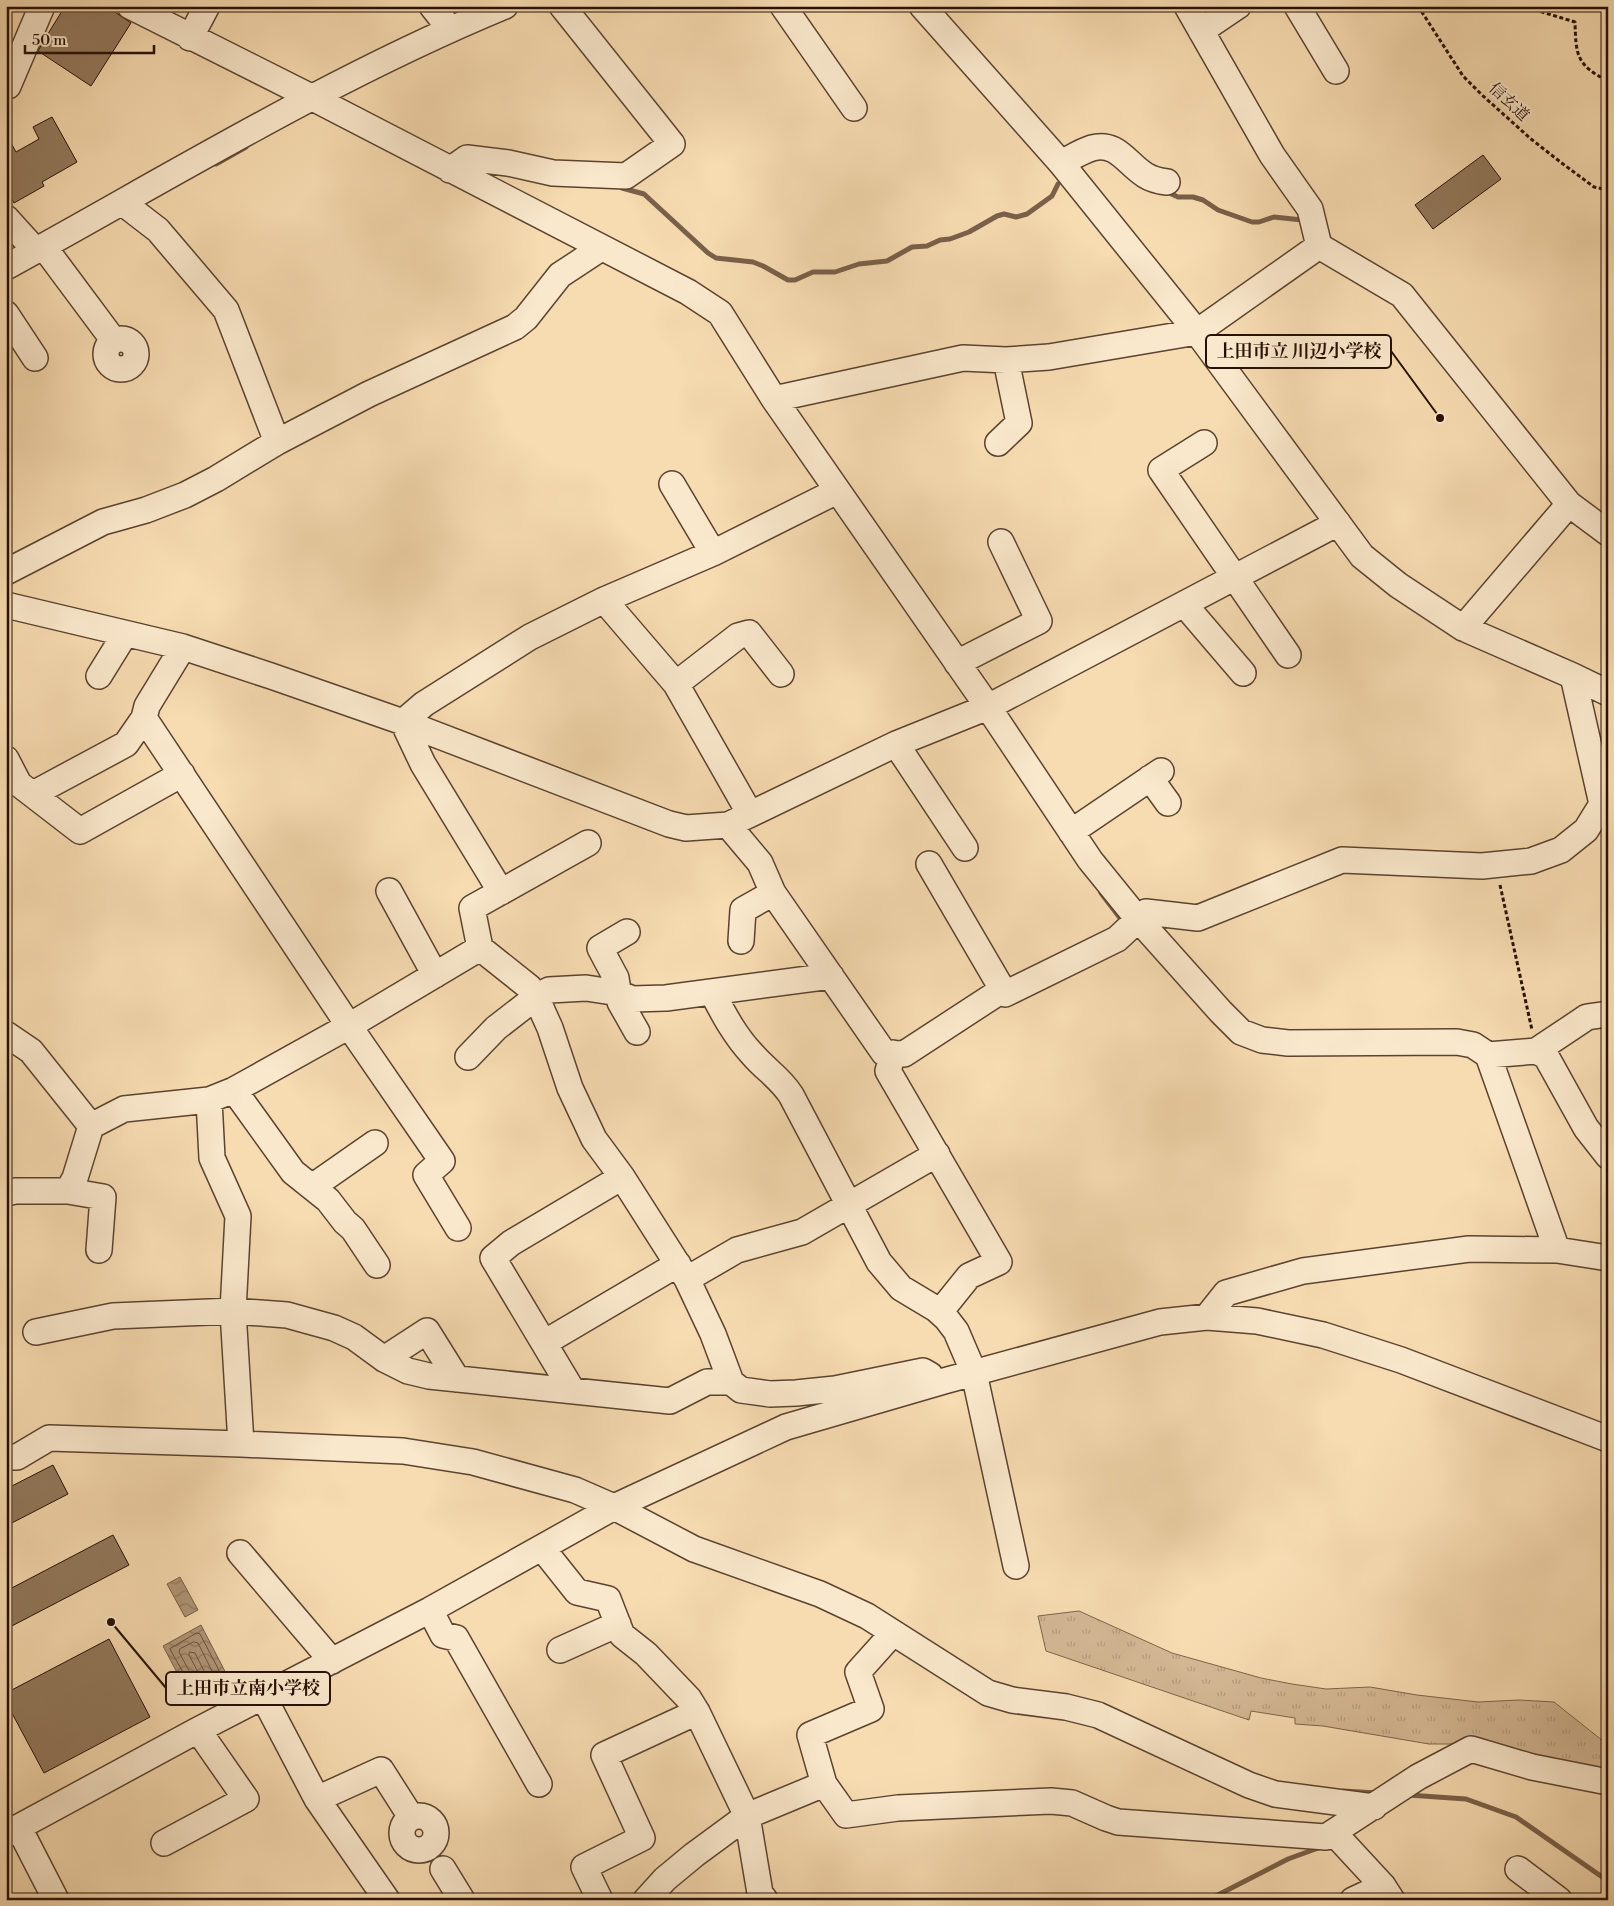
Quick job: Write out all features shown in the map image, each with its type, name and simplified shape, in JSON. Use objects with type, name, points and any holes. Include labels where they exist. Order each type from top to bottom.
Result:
[{"type":"street","points":[[8,86],[42,6]]},
{"type":"street","points":[[130,6],[190,38],[311,97],[688,292],[720,313],[774,399],[988,707],[1090,860],[1137,918],[1241,1032],[1262,1040],[1288,1043],[1457,1042],[1473,1045],[1488,1055],[1557,1250]]},
{"type":"street","points":[[190,38],[207,6]]},
{"type":"street","points":[[432,6],[450,29]]},
{"type":"street","points":[[6,268],[45,251],[128,208],[311,97],[450,29],[505,6]]},
{"type":"street","points":[[450,170],[467,158],[508,163],[553,173],[626,176],[672,144],[562,6]]},
{"type":"street","points":[[783,6],[854,108]]},
{"type":"street","points":[[922,6],[1061,163],[1197,332],[1362,556],[1398,585],[1463,628],[1608,693]]},
{"type":"street","points":[[1187,6],[1272,155],[1310,209],[1319,246],[1402,295],[1569,504],[1608,533]]},
{"type":"street","points":[[1201,30],[1238,6]]},
{"type":"street","points":[[1297,6],[1336,71]]},
{"type":"street","points":[[1061,163],[1090,148],[1099,146],[1115,150],[1145,175],[1155,180],[1167,182]]},
{"type":"street","points":[[128,208],[158,230],[226,310],[278,442]]},
{"type":"street","points":[[6,218],[45,251],[114,342]]},
{"type":"street","points":[[774,399],[963,358],[1006,360],[1049,357],[1197,332],[1319,246]]},
{"type":"street","points":[[6,572],[104,522],[146,510],[184,495],[368,394],[515,327],[526,318],[560,275],[601,248]]},
{"type":"street","points":[[6,314],[35,358]]},
{"type":"street","points":[[998,443],[1019,423],[1006,360]]},
{"type":"street","points":[[1204,443],[1162,470],[1233,577],[1288,655]]},
{"type":"street","points":[[672,484],[713,553]]},
{"type":"street","points":[[403,722],[424,704],[530,637],[604,600],[713,553],[837,491]]},
{"type":"street","points":[[1463,628],[1569,504]]},
{"type":"street","points":[[6,605],[183,647],[403,722],[669,824],[686,828],[728,825],[899,750],[988,707],[1338,523]]},
{"type":"street","points":[[957,662],[1039,621],[1001,542]]},
{"type":"street","points":[[604,600],[676,684],[750,814]]},
{"type":"street","points":[[1184,604],[1243,673]]},
{"type":"street","points":[[676,684],[738,636],[749,633],[781,674]]},
{"type":"street","points":[[99,676],[125,634]]},
{"type":"street","points":[[34,794],[126,744],[144,718],[147,706],[183,647]]},
{"type":"street","points":[[728,825],[760,863],[773,893],[884,1053],[904,1054],[1000,992],[1006,994],[1117,939],[1137,918],[1146,912],[1198,918],[1342,860],[1482,866],[1531,861],[1561,850],[1586,830],[1605,808],[1573,676]]},
{"type":"street","points":[[144,718],[349,1026],[442,1161],[426,1175],[458,1228]]},
{"type":"street","points":[[403,722],[423,764],[501,892]]},
{"type":"street","points":[[10,748],[19,784],[80,831],[182,774]]},
{"type":"street","points":[[899,750],[965,848]]},
{"type":"street","points":[[1071,832],[1156,775],[1168,803]]},
{"type":"street","points":[[588,843],[472,908],[480,948],[529,987],[536,996],[550,1028],[570,1088],[594,1139],[622,1176],[682,1272],[712,1334],[731,1382],[741,1390],[770,1394],[835,1388],[923,1371],[944,1381]]},
{"type":"street","points":[[929,864],[1006,994]]},
{"type":"street","points":[[389,891],[435,976]]},
{"type":"street","points":[[741,941],[743,910],[773,893]]},
{"type":"street","points":[[627,932],[600,948],[616,978],[620,1002],[637,1032]]},
{"type":"street","points":[[68,1191],[75,1178],[92,1126],[124,1109],[209,1100],[234,1090],[349,1026],[480,948]]},
{"type":"street","points":[[468,1057],[496,1028],[536,996],[549,990],[586,988],[618,993],[632,999],[666,998],[831,976]]},
{"type":"street","points":[[712,992],[738,1039],[754,1057],[782,1081],[791,1095],[879,1262],[901,1288],[940,1312],[956,1331],[974,1373],[1016,1566]]},
{"type":"street","points":[[1488,1055],[1536,1051],[1587,1017],[1608,1014]]},
{"type":"street","points":[[6,1034],[31,1051],[92,1126]]},
{"type":"street","points":[[1536,1051],[1546,1056],[1586,1128],[1608,1156]]},
{"type":"street","points":[[893,1053],[888,1070],[1000,1262],[969,1276],[940,1312]]},
{"type":"street","points":[[234,1090],[293,1172],[328,1200],[345,1222],[354,1229],[377,1265]]},
{"type":"street","points":[[209,1100],[212,1158],[238,1216],[233,1311],[241,1444]]},
{"type":"street","points":[[312,1187],[375,1143]]},
{"type":"street","points":[[544,1343],[682,1272],[737,1250],[802,1232],[849,1203],[937,1154]]},
{"type":"street","points":[[572,1390],[493,1258],[511,1243],[622,1176]]},
{"type":"street","points":[[9,1188],[68,1191],[102,1197],[99,1250]]},
{"type":"street","points":[[1207,1317],[1226,1293],[1303,1271],[1469,1249],[1557,1250],[1608,1258]]},
{"type":"street","points":[[36,1332],[112,1316],[233,1311],[287,1315],[334,1328],[354,1337],[384,1359],[408,1371],[429,1376],[670,1401],[707,1382],[731,1382]]},
{"type":"street","points":[[56,1900],[12,1831],[198,1730],[430,1610],[614,1507],[786,1427],[944,1381],[1160,1322],[1207,1317],[1257,1322],[1323,1335],[1401,1360],[1608,1439]]},
{"type":"street","points":[[384,1359],[427,1331],[457,1379]]},
{"type":"street","points":[[6,1457],[16,1457],[49,1438],[403,1451],[473,1462],[575,1490],[614,1507],[694,1549],[820,1594],[867,1616],[988,1693],[1012,1700],[1066,1707],[1098,1715],[1248,1786],[1275,1794],[1386,1799]]},
{"type":"street","points":[[542,1548],[577,1592],[608,1599],[622,1635],[646,1654],[688,1699],[697,1712],[747,1816],[760,1894],[766,1900]]},
{"type":"street","points":[[240,1553],[332,1661]]},
{"type":"street","points":[[430,1610],[443,1635],[456,1638],[539,1784]]},
{"type":"street","points":[[560,1650],[618,1624]]},
{"type":"street","points":[[893,1632],[858,1672],[872,1709],[810,1735],[824,1784],[846,1815],[898,1808],[1051,1801],[1072,1803],[1118,1822],[1326,1837],[1418,1777],[1471,1749],[1532,1767],[1608,1782]]},
{"type":"street","points":[[263,1696],[317,1799],[383,1898]]},
{"type":"street","points":[[600,1900],[584,1867],[642,1838],[604,1754],[697,1712]]},
{"type":"street","points":[[164,1843],[246,1799],[198,1730]]},
{"type":"street","points":[[317,1799],[381,1770],[411,1817]]},
{"type":"street","points":[[653,1897],[666,1879],[694,1855],[747,1816],[824,1784]]},
{"type":"street","points":[[1334,1833],[1388,1893]]},
{"type":"street","points":[[443,1869],[462,1900]]},
{"type":"street","points":[[1518,1869],[1559,1900]]},
{"type":"street","points":[[1353,1900],[1388,1893]]},
{"type":"path","name":"信玄道","points":[[1418,6],[1463,76],[1482,95],[1531,139],[1594,187],[1608,190]]},
{"type":"path","points":[[1522,6],[1574,22],[1579,58],[1586,68],[1608,81]]},
{"type":"path","points":[[1496,864],[1536,1051]]},
{"type":"green space","points":[[1079,1611],[1172,1653],[1261,1678],[1292,1684],[1326,1689],[1370,1687],[1478,1702],[1519,1700],[1554,1702],[1608,1745],[1608,1778],[1467,1744],[1429,1744],[1323,1726],[1295,1724],[1295,1718],[1251,1711],[1249,1720],[1046,1651],[1038,1616]]},
{"type":"water","points":[[180,1577],[198,1610],[185,1617],[167,1584]]},
{"type":"water","points":[[201,1625],[230,1681],[192,1701],[163,1646]]},
{"type":"building","points":[[65,6],[106,6],[131,23],[91,86],[38,51]]},
{"type":"building","points":[[52,117],[77,162],[42,182],[44,186],[14,203],[6,189],[6,134],[16,152],[39,139],[33,127]]},
{"type":"building","points":[[1483,155],[1501,179],[1433,229],[1415,205]]},
{"type":"building","points":[[53,1465],[68,1494],[6,1526],[6,1489]]},
{"type":"building","points":[[113,1535],[129,1565],[6,1629],[6,1591]]},
{"type":"building","points":[[109,1639],[150,1717],[44,1773],[6,1702],[6,1693]]},
{"type":"waterway","points":[[216,164],[246,147]]},
{"type":"waterway","points":[[622,188],[644,194],[708,253],[716,258],[753,262],[788,280],[795,280],[813,272],[835,272],[859,264],[887,261],[912,247],[927,246],[940,240],[950,239],[969,232],[997,216],[1004,214],[1016,217],[1027,214],[1052,196],[1058,184]]},
{"type":"waterway","points":[[1167,192],[1178,197],[1193,197],[1203,200],[1218,210],[1252,222],[1259,222],[1274,217],[1302,220]]},
{"type":"waterway","points":[[1101,893],[1120,918]]},
{"type":"waterway","points":[[1343,1791],[1377,1793]]},
{"type":"waterway","points":[[1408,1795],[1466,1799],[1516,1817],[1608,1881]]},
{"type":"waterway","points":[[1208,1900],[1288,1859],[1321,1847]]},
{"type":"place","name":"上田市立 川辺小学校","points":[[1440,418]]},
{"type":"place","name":"上田市立南小学校","points":[[111,1622]]}]
